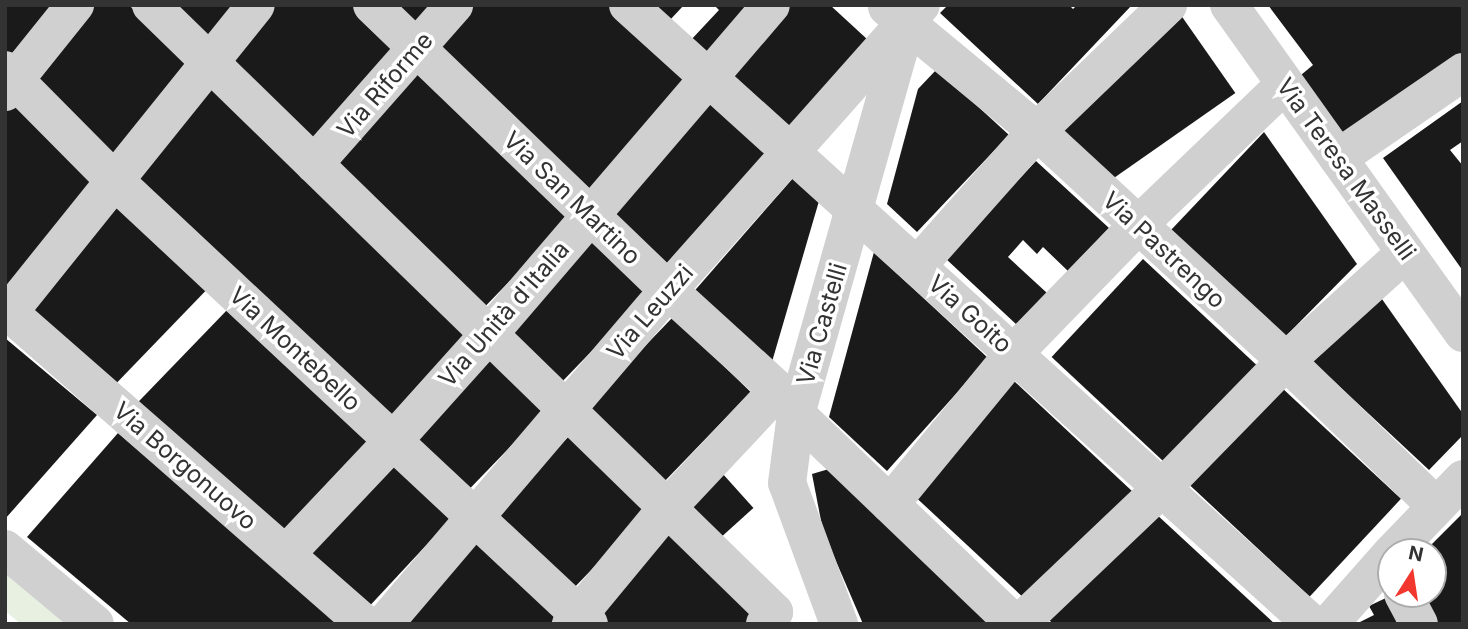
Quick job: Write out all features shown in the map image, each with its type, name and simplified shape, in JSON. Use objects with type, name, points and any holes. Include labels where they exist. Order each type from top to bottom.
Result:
[{"type":"street","points":[[9,80],[75,5]]},
{"type":"street","points":[[151,5],[667,508],[769,618]]},
{"type":"street","points":[[7,313],[256,5]]},
{"type":"street","name":"Via San Martino","points":[[372,5],[1017,624]]},
{"type":"street","name":"Via Riforme","points":[[314,164],[454,5]]},
{"type":"street","name":"Via Goito","points":[[628,5],[1312,624]]},
{"type":"street","name":"Via Unità d'Italia","points":[[286,554],[489,334],[589,214],[771,5]]},
{"type":"street","points":[[918,266],[1037,131],[1168,5]]},
{"type":"street","name":"Via Teresa Masselli","points":[[1229,5],[1463,333]]},
{"type":"street","name":"Via Pastrengo","points":[[904,11],[1286,361],[1435,505]]},
{"type":"street","name":"Via Leuzzi","points":[[384,624],[668,290],[791,151],[904,11]]},
{"type":"street","name":"Via Castelli","points":[[839,624],[787,483],[787,402],[855,210],[904,11]]},
{"type":"street","points":[[1338,158],[1463,72]]},
{"type":"street","name":"Via Montebello","points":[[9,80],[475,518],[580,621]]},
{"type":"street","points":[[890,504],[1014,353],[1138,226],[1285,84]]},
{"type":"street","points":[[1017,624],[1162,488],[1286,361],[1405,253]]},
{"type":"street","name":"Via Borgonuovo","points":[[7,313],[365,624]]},
{"type":"street","points":[[580,621],[667,508],[787,402]]},
{"type":"street","points":[[1408,538],[1435,505],[1463,479]]},
{"type":"street","points":[[5,549],[94,624]]},
{"type":"street","points":[[1329,624],[1377,574]]},
{"type":"street","points":[[1410,608],[1419,624]]},
{"type":"green space","points":[[5,563],[79,624],[21,624],[5,611]]},
{"type":"building","points":[[5,5],[54,5],[12,58],[5,52]]},
{"type":"building","points":[[87,5],[129,5],[189,64],[114,158],[30,77]]},
{"type":"building","points":[[172,5],[236,5],[208,40]]},
{"type":"building","points":[[270,5],[352,5],[397,50],[315,146],[227,59]]},
{"type":"building","points":[[392,5],[436,5],[416,29]]},
{"type":"building","points":[[472,5],[609,5],[689,80],[588,198],[436,48]]},
{"type":"building","points":[[653,5],[684,5],[669,21]]},
{"type":"building","points":[[714,5],[754,5],[709,58],[690,41],[719,10]]},
{"type":"building","points":[[787,5],[830,5],[868,40],[788,131],[727,74]]},
{"type":"building","points":[[948,5],[1069,5],[1073,9],[1077,5],[1132,5],[1038,104],[940,13]]},
{"type":"building","points":[[1268,5],[1463,5],[1463,68],[1349,145],[1301,75],[1313,65]]},
{"type":"building","points":[[1178,11],[1235,93],[1101,187],[1044,105]]},
{"type":"building","points":[[417,69],[571,218],[483,308],[329,160]]},
{"type":"building","points":[[937,69],[1009,135],[917,232],[887,204],[918,89]]},
{"type":"building","points":[[208,83],[471,337],[387,423],[125,169]]},
{"type":"building","points":[[707,97],[768,154],[663,268],[601,210]]},
{"type":"building","points":[[13,98],[97,179],[5,294],[5,108]]},
{"type":"building","points":[[1463,101],[1463,141],[1450,150],[1463,166],[1463,271],[1383,158]]},
{"type":"building","points":[[1264,132],[1357,264],[1286,336],[1171,230]]},
{"type":"building","points":[[1036,161],[1109,228],[1068,271],[1043,247],[1037,254],[1023,240],[1008,257],[1047,293],[1017,325],[945,258]]},
{"type":"building","points":[[794,177],[819,201],[769,372],[690,296]]},
{"type":"building","points":[[116,198],[209,288],[105,395],[12,305]]},
{"type":"building","points":[[587,235],[647,293],[560,384],[499,326]]},
{"type":"building","points":[[874,252],[988,358],[887,471],[829,417]]},
{"type":"building","points":[[1143,259],[1257,365],[1166,463],[1052,357]]},
{"type":"building","points":[[1377,292],[1463,414],[1463,435],[1429,470],[1310,359]]},
{"type":"building","points":[[229,308],[374,448],[278,547],[133,407]]},
{"type":"building","points":[[673,317],[751,392],[663,483],[585,408]]},
{"type":"building","points":[[5,338],[97,415],[5,519]]},
{"type":"building","points":[[484,353],[544,411],[462,496],[402,438]]},
{"type":"building","points":[[1014,381],[1132,491],[1029,603],[910,492]]},
{"type":"building","points":[[1281,387],[1401,499],[1310,597],[1190,485]]},
{"type":"building","points":[[118,433],[341,624],[131,624],[27,537]]},
{"type":"building","points":[[570,435],[648,511],[568,594],[489,518]]},
{"type":"building","points":[[389,462],[450,519],[367,609],[305,552]]},
{"type":"building","points":[[839,466],[991,624],[863,624],[823,531],[812,474]]},
{"type":"building","points":[[722,473],[753,508],[719,539],[687,504]]},
{"type":"building","points":[[1155,513],[1275,624],[1053,624],[1048,619]]},
{"type":"building","points":[[1463,513],[1463,624],[1431,624],[1423,608],[1447,608],[1447,538],[1438,538]]},
{"type":"building","points":[[669,529],[755,612],[745,624],[605,624],[594,614]]},
{"type":"building","points":[[476,542],[557,616],[550,624],[405,624]]},
{"type":"building","points":[[1377,602],[1377,608],[1396,608],[1404,624],[1356,624],[1374,615],[1369,606]]}]
